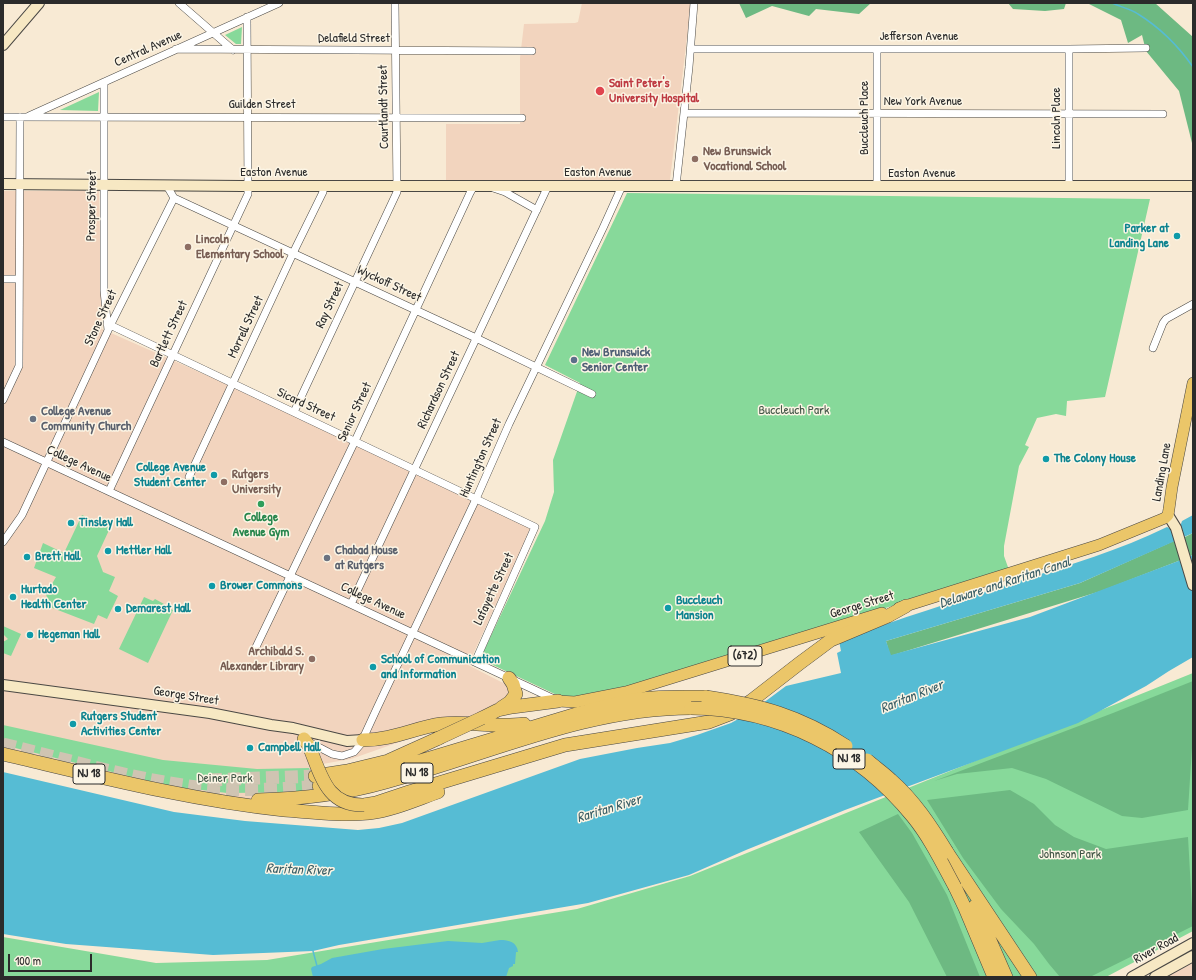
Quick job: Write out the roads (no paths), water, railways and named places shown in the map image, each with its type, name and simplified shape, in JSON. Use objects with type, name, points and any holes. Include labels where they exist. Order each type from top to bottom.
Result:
[{"type":"highway","points":[[304,739],[311,751],[322,779],[332,794],[354,806],[364,806],[565,745],[610,737],[693,726],[709,722],[730,714],[751,701],[800,662],[831,640],[888,616],[906,606]]},
{"type":"highway","points":[[498,710],[510,702],[516,694],[513,684],[509,678]]},
{"type":"highway","name":"NJ 18","points":[[498,710],[388,761],[347,771],[317,781],[377,774],[610,705],[641,699],[665,697],[706,697],[755,705],[781,713],[831,736],[864,758],[892,781],[921,814],[947,852],[1006,977]]},
{"type":"highway","points":[[498,710],[558,701]]},
{"type":"highway","name":"NJ 18","points":[[3,754],[194,798],[233,800],[283,799],[346,792],[386,783],[564,727],[599,718],[635,712],[675,708],[715,708],[767,719],[794,728],[836,749],[861,766],[883,785],[904,807],[964,887],[965,908],[994,977]]},
{"type":"highway","points":[[409,792],[565,733],[635,712]]},
{"type":"highway","points":[[363,740],[383,739],[440,724],[517,725],[554,721]]},
{"type":"highway","points":[[194,798],[267,808],[334,814],[354,815],[371,813],[399,806],[565,745]]},
{"type":"highway","points":[[964,887],[1030,977]]},
{"type":"main road","name":"Landing Lane","points":[[1168,515],[1193,384]]},
{"type":"main road","name":"George Street","points":[[558,701],[576,702],[626,692],[1099,545],[1162,520],[1168,515]]},
{"type":"street","points":[[3,45],[39,3]]},
{"type":"street","points":[[179,3],[233,50]]},
{"type":"street","name":"Central Avenue","points":[[24,117],[279,3]]},
{"type":"street","name":"Courtlandt Street","points":[[395,3],[397,186]]},
{"type":"street","points":[[676,186],[691,49],[694,3]]},
{"type":"street","name":"Bartlett Street","points":[[109,491],[248,194],[247,17]]},
{"type":"street","name":"Jefferson Avenue","points":[[691,49],[1146,48]]},
{"type":"street","name":"Delafield Street","points":[[176,49],[532,51]]},
{"type":"street","name":"Buccleuch Place","points":[[877,49],[877,187]]},
{"type":"street","name":"Lincoln Place","points":[[1069,49],[1069,187]]},
{"type":"street","name":"Prosper Street","points":[[104,82],[104,292],[109,328]]},
{"type":"street","name":"New York Avenue","points":[[684,113],[1162,114]]},
{"type":"street","name":"Guilden Street","points":[[3,117],[522,118]]},
{"type":"street","points":[[3,400],[19,366],[20,184],[24,117]]},
{"type":"street","name":"Easton Avenue","points":[[3,184],[167,186],[1193,186]]},
{"type":"street","points":[[167,186],[174,198]]},
{"type":"street","name":"Morrell Street","points":[[189,477],[323,192],[323,186]]},
{"type":"street","name":"Ray Street","points":[[294,412],[397,192],[397,186]]},
{"type":"street","name":"Senior Street","points":[[256,647],[474,186]]},
{"type":"street","points":[[489,186],[505,192],[536,210]]},
{"type":"street","name":"Richardson Street","points":[[351,604],[548,186]]},
{"type":"street","name":"Huntington Street","points":[[363,740],[369,724],[476,500],[509,424],[604,228],[622,186]]},
{"type":"street","name":"Stone Street","points":[[3,542],[22,516],[109,328],[174,198]]},
{"type":"street","name":"Wyckoff Street","points":[[174,198],[476,338],[592,394]]},
{"type":"street","points":[[3,279],[19,279]]},
{"type":"street","points":[[1154,348],[1163,323],[1166,319],[1193,304]]},
{"type":"street","name":"Sicard Street","points":[[109,328],[294,412],[535,527]]},
{"type":"street","name":"College Avenue","points":[[3,442],[558,701]]},
{"type":"street","name":"Landing Lane","points":[[1168,515],[1176,528],[1193,585]]},
{"type":"street","name":"Lafayette Street","points":[[475,662],[535,527]]},
{"type":"street","name":"George Street","points":[[3,685],[210,713],[293,728],[347,741],[363,740]]},
{"type":"street","points":[[271,725],[294,734],[332,754],[342,756],[351,754],[358,749],[363,740]]},
{"type":"street","name":"River Road","points":[[1132,977],[1193,944]]},
{"type":"street","name":"River Road","points":[[1155,977],[1193,956]]},
{"type":"water","name":"Raritan River","points":[[1193,515],[1193,533],[1080,583],[886,641],[891,655],[1030,617],[1181,560],[1190,560],[1190,556],[1193,555],[1193,657],[1146,686],[1078,723],[845,810],[689,875],[588,903],[339,945],[313,951],[213,955],[66,944],[3,934],[3,772],[174,812],[245,821],[358,830],[379,828],[402,823],[580,759],[670,743],[731,723],[751,712],[786,686],[841,673],[837,653],[841,651],[839,641],[928,610],[1094,557],[1167,527],[1173,530],[1180,527],[1182,521]]},
{"type":"water","points":[[500,940],[512,942],[516,946],[518,952],[516,952],[515,964],[509,968],[506,977],[313,977],[311,969],[312,967],[332,958],[383,949],[448,941],[482,943]]},
{"type":"waterway","points":[[1112,3],[1129,9],[1146,19],[1175,45],[1193,67]]},
{"type":"waterway","points":[[313,951],[317,966]]},
{"type":"tunnel","points":[[3,744],[130,775],[181,785],[234,789],[277,789],[319,786]]},
{"type":"tunnel","points":[[209,780],[315,776]]},
{"type":"place","name":"Saint Peter's University Hospital","points":[[600,91]]},
{"type":"place","name":"New Brunswick Vocational School","points":[[695,159]]},
{"type":"place","name":"Parker at Landing Lane","points":[[1177,236]]},
{"type":"place","name":"Lincoln Elementary School","points":[[188,247]]},
{"type":"place","name":"New Brunswick Senior Center","points":[[574,360]]},
{"type":"place","name":"College Avenue Community Church","points":[[33,419]]},
{"type":"place","name":"The Colony House","points":[[1046,459]]},
{"type":"place","name":"College Avenue Student Center","points":[[214,475]]},
{"type":"place","name":"Rutgers University","points":[[224,482]]},
{"type":"place","name":"College Avenue Gym","points":[[261,504]]},
{"type":"place","name":"Tinsley Hall","points":[[71,523]]},
{"type":"place","name":"Mettler Hall","points":[[108,551]]},
{"type":"place","name":"Brett Hall","points":[[27,557]]},
{"type":"place","name":"Chabad House at Rutgers","points":[[327,558]]},
{"type":"place","name":"Brower Commons","points":[[212,586]]},
{"type":"place","name":"Hurtado Health Center","points":[[13,597]]},
{"type":"place","name":"Buccleuch Mansion","points":[[668,608]]},
{"type":"place","name":"Demarest Hall","points":[[118,609]]},
{"type":"place","name":"Hegeman Hall","points":[[30,635]]},
{"type":"place","name":"Archibald S. Alexander Library","points":[[312,659]]},
{"type":"place","name":"School of Communication and Information","points":[[373,667]]},
{"type":"place","name":"Rutgers Student Activities Center","points":[[73,724]]},
{"type":"place","name":"Campbell Hall","points":[[250,748]]},
{"type":"park label","name":"Buccleuch Park","points":[[794,411]]},
{"type":"park label","name":"Deiner Park","points":[[225,779]]},
{"type":"park label","name":"Johnson Park","points":[[1070,855]]},
{"type":"water label","name":"Delaware and Raritan Canal","points":[[1005,583]]}]
